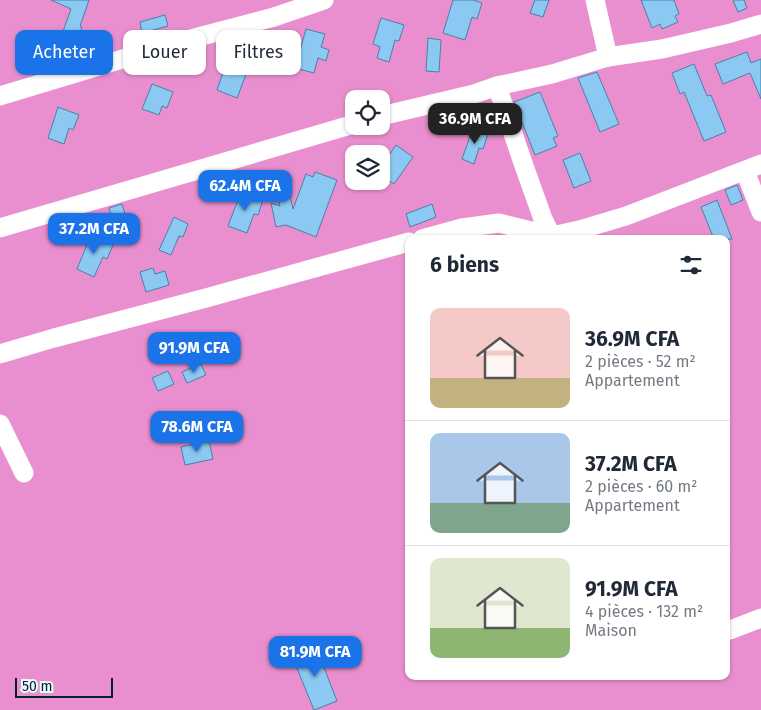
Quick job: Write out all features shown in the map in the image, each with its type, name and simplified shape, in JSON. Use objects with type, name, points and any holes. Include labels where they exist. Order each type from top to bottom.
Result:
[{"type":"street","points":[[0,96],[179,42],[274,17],[324,0]]},
{"type":"street","points":[[595,0],[608,57]]},
{"type":"street","points":[[390,114],[552,74],[608,57],[662,48],[731,33],[761,24]]},
{"type":"street","points":[[497,86],[543,219],[552,235]]},
{"type":"street","points":[[0,228],[345,127]]},
{"type":"street","points":[[560,235],[626,216],[753,167],[761,212]]},
{"type":"street","points":[[437,235],[462,228],[499,223],[545,235]]},
{"type":"street","points":[[0,354],[405,243]]},
{"type":"street","points":[[0,424],[24,473]]},
{"type":"street","points":[[730,630],[761,618]]},
{"type":"shaded area","points":[[0,0],[761,0],[761,710],[0,710]]},
{"type":"building","points":[[51,0],[89,0],[80,26],[82,27],[81,30],[63,30],[71,9]]},
{"type":"building","points":[[453,0],[473,0],[482,3],[477,19],[472,17],[465,40],[443,33]]},
{"type":"building","points":[[535,0],[549,0],[543,17],[530,13]]},
{"type":"building","points":[[641,0],[674,0],[679,14],[675,16],[678,22],[662,29],[660,24],[652,28]]},
{"type":"building","points":[[733,0],[744,0],[747,8],[738,12]]},
{"type":"building","points":[[165,15],[168,26],[153,30],[141,30],[140,22]]},
{"type":"building","points":[[381,18],[404,25],[399,41],[395,40],[389,62],[377,58],[380,47],[373,44]]},
{"type":"building","points":[[306,29],[325,34],[321,47],[329,50],[326,61],[318,58],[314,73],[301,70],[301,47]]},
{"type":"building","points":[[428,38],[441,40],[439,72],[426,71]]},
{"type":"building","points":[[747,52],[751,63],[761,59],[761,99],[750,73],[723,84],[715,64]]},
{"type":"building","points":[[694,64],[707,96],[711,95],[726,132],[704,141],[684,92],[680,94],[672,73]]},
{"type":"building","points":[[597,72],[619,124],[600,132],[578,78]]},
{"type":"building","points":[[222,75],[246,75],[237,98],[217,90]]},
{"type":"building","points":[[152,84],[173,92],[167,108],[162,106],[159,115],[142,109]]},
{"type":"building","points":[[540,92],[558,136],[553,138],[557,146],[535,155],[514,102]]},
{"type":"building","points":[[58,107],[79,115],[73,130],[69,128],[64,144],[48,138]]},
{"type":"building","points":[[473,128],[488,134],[483,149],[479,148],[474,164],[462,159]]},
{"type":"building","points":[[396,145],[413,157],[394,184],[390,181],[390,154]]},
{"type":"building","points":[[580,153],[591,181],[574,188],[563,160]]},
{"type":"building","points":[[315,172],[337,180],[316,237],[286,225],[276,227],[271,203],[280,206],[274,182],[286,179],[293,209],[306,174],[313,177]]},
{"type":"building","points":[[737,185],[743,200],[731,205],[725,190]]},
{"type":"building","points":[[241,192],[263,200],[258,215],[254,214],[247,233],[228,226]]},
{"type":"building","points":[[717,200],[732,239],[730,239],[730,235],[712,235],[701,207]]},
{"type":"building","points":[[122,204],[129,228],[116,232],[109,208]]},
{"type":"building","points":[[432,204],[436,217],[410,227],[406,214]]},
{"type":"building","points":[[174,217],[188,224],[183,237],[179,236],[171,255],[159,250]]},
{"type":"building","points":[[91,235],[113,245],[107,259],[103,257],[94,277],[77,269]]},
{"type":"building","points":[[153,268],[155,274],[165,271],[169,285],[146,292],[140,272]]},
{"type":"building","points":[[201,364],[206,375],[187,383],[182,372]]},
{"type":"building","points":[[168,371],[174,384],[158,391],[152,378]]},
{"type":"building","points":[[209,441],[213,459],[185,465],[181,447]]},
{"type":"building","points":[[316,647],[337,701],[314,710],[292,656]]}]
